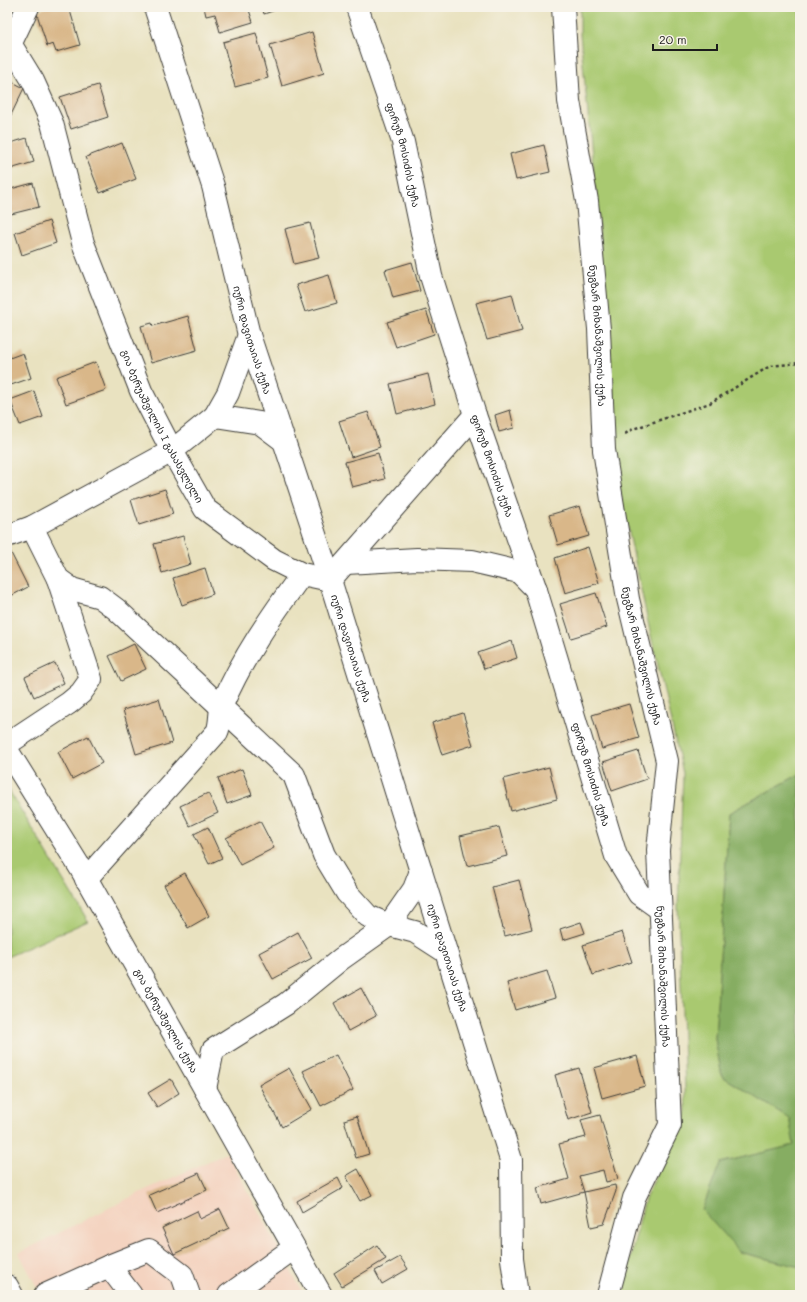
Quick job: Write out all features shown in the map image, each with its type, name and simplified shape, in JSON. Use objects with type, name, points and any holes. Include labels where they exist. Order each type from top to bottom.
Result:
[{"type":"main road","points":[[9,48],[28,7]]},
{"type":"main road","name":"იური დავითაიას ქუჩა","points":[[155,7],[213,186],[249,335],[330,580],[511,1160],[512,1259],[517,1295]]},
{"type":"main road","name":"ფირუზ მოსიძის ქუჩა","points":[[357,7],[402,142],[431,276],[476,415],[536,590],[616,856],[639,894],[660,908]]},
{"type":"main road","name":"ნუგზარ მიხანაშვილის ქუჩა","points":[[563,7],[569,101],[587,201],[599,329],[604,450],[628,599],[667,761],[658,850],[670,1125],[634,1198],[608,1295]]},
{"type":"main road","name":"გია ბერუაშვილის I გასასვლელი","points":[[9,48],[33,81],[52,123],[83,243],[141,391],[172,451],[205,509],[274,560],[302,574],[330,580]]},
{"type":"main road","points":[[7,536],[32,527],[172,451],[215,416],[228,392],[249,335]]},
{"type":"main road","points":[[330,580],[476,415]]},
{"type":"main road","points":[[215,416],[260,423],[284,441]]},
{"type":"main road","points":[[7,744],[69,703],[81,693],[91,679],[58,578],[32,527]]},
{"type":"main road","points":[[346,563],[417,559],[472,561],[519,572],[536,590]]},
{"type":"main road","points":[[86,879],[217,732],[220,726],[221,707],[243,662],[275,611],[302,574]]},
{"type":"main road","points":[[58,578],[72,588],[100,598],[116,609],[294,775],[324,855],[347,893],[368,916],[389,925],[415,932],[446,952]]},
{"type":"main road","name":"გია ბერუაშვილის ქუჩა","points":[[7,750],[86,879],[321,1295]]},
{"type":"main road","points":[[205,1089],[213,1050],[286,1004],[341,959],[389,925],[414,889],[421,871]]},
{"type":"main road","points":[[229,1295],[294,1248]]},
{"type":"main road","points":[[45,1295],[109,1266],[149,1250],[182,1275],[189,1295]]},
{"type":"main road","points":[[109,1266],[131,1295]]},
{"type":"main road","points":[[7,1286],[12,1295]]},
{"type":"path","points":[[604,450],[633,429],[710,403],[770,366],[800,363]]},
{"type":"shaded area","points":[[227,1153],[304,1295],[41,1295],[19,1253],[143,1191]]},
{"type":"green space","points":[[580,7],[800,7],[800,774],[729,813],[715,1039],[722,1076],[790,1118],[795,1145],[720,1163],[739,1252],[800,1267],[800,1295],[621,1295],[645,1199],[686,1115],[678,907],[683,773],[649,627],[615,467],[615,422],[599,225],[580,34]]},
{"type":"green space","points":[[800,774],[800,1267],[739,1252],[702,1210],[720,1163],[794,1145],[789,1118],[722,1076],[715,1039],[729,813]]},
{"type":"green space","points":[[7,787],[88,921],[7,957]]},
{"type":"building","points":[[48,7],[69,7],[80,45],[56,52],[53,44],[47,46],[36,11]]},
{"type":"building","points":[[204,7],[248,7],[253,22],[220,32],[215,14],[206,16]]},
{"type":"building","points":[[262,7],[284,7],[264,14]]},
{"type":"building","points":[[312,32],[324,73],[282,86],[270,45]]},
{"type":"building","points":[[256,33],[268,78],[235,87],[223,42]]},
{"type":"building","points":[[7,79],[24,88],[11,115],[7,113]]},
{"type":"building","points":[[98,85],[108,117],[71,129],[60,97]]},
{"type":"building","points":[[27,138],[34,162],[10,169],[7,157],[7,144]]},
{"type":"building","points":[[122,143],[136,179],[100,193],[86,157]]},
{"type":"building","points":[[544,145],[550,172],[516,180],[510,154]]},
{"type":"building","points":[[33,183],[39,207],[7,215],[7,190]]},
{"type":"building","points":[[49,221],[56,243],[22,255],[15,233]]},
{"type":"building","points":[[310,223],[319,258],[294,264],[285,229]]},
{"type":"building","points":[[412,262],[420,291],[393,298],[385,270]]},
{"type":"building","points":[[329,275],[337,303],[305,312],[296,285]]},
{"type":"building","points":[[512,294],[522,331],[487,340],[476,303]]},
{"type":"building","points":[[426,310],[434,334],[396,347],[387,322]]},
{"type":"building","points":[[188,316],[197,350],[151,363],[141,326],[152,323],[153,326]]},
{"type":"building","points":[[23,353],[31,378],[11,385],[9,380],[7,380],[7,359]]},
{"type":"building","points":[[96,362],[106,390],[66,404],[56,377]]},
{"type":"building","points":[[428,374],[435,404],[397,414],[390,384]]},
{"type":"building","points":[[34,391],[43,417],[20,425],[10,400]]},
{"type":"building","points":[[510,410],[514,428],[499,432],[495,415]]},
{"type":"building","points":[[368,412],[380,447],[351,457],[339,421]]},
{"type":"building","points":[[378,453],[385,479],[352,487],[345,462]]},
{"type":"building","points":[[165,489],[173,514],[139,525],[131,500]]},
{"type":"building","points":[[580,506],[589,536],[558,545],[549,515]]},
{"type":"building","points":[[183,536],[191,564],[162,573],[154,544]]},
{"type":"building","points":[[588,547],[599,583],[565,593],[555,558]]},
{"type":"building","points":[[10,551],[28,587],[7,598],[7,553]]},
{"type":"building","points":[[205,568],[213,594],[182,605],[173,578]]},
{"type":"building","points":[[596,593],[607,627],[571,638],[560,604]]},
{"type":"building","points":[[512,641],[517,658],[484,669],[478,653]]},
{"type":"building","points":[[134,644],[146,669],[121,681],[109,656]]},
{"type":"building","points":[[55,663],[64,683],[34,697],[25,677]]},
{"type":"building","points":[[159,699],[172,743],[136,754],[123,710]]},
{"type":"building","points":[[629,704],[639,738],[602,749],[592,715]]},
{"type":"building","points":[[463,713],[473,745],[442,755],[432,723]]},
{"type":"building","points":[[88,736],[102,763],[72,779],[58,752]]},
{"type":"building","points":[[638,751],[647,779],[612,791],[603,762]]},
{"type":"building","points":[[549,767],[557,799],[511,811],[503,779]]},
{"type":"building","points":[[242,769],[252,795],[227,804],[218,778]]},
{"type":"building","points":[[208,793],[218,813],[190,826],[180,806]]},
{"type":"building","points":[[260,821],[274,848],[240,865],[226,838]]},
{"type":"building","points":[[208,827],[222,858],[209,864],[194,834]]},
{"type":"building","points":[[499,827],[507,856],[467,866],[460,836]]},
{"type":"building","points":[[185,873],[209,916],[188,928],[164,885]]},
{"type":"building","points":[[519,880],[532,929],[505,936],[492,887]]},
{"type":"building","points":[[581,922],[585,933],[563,940],[560,929]]},
{"type":"building","points":[[298,932],[312,958],[273,979],[259,953]]},
{"type":"building","points":[[622,932],[632,962],[593,975],[583,945]]},
{"type":"building","points":[[547,971],[555,998],[515,1010],[507,983]]},
{"type":"building","points":[[361,988],[376,1016],[348,1031],[334,1003]]},
{"type":"building","points":[[336,1055],[353,1090],[321,1106],[303,1071]]},
{"type":"building","points":[[637,1056],[645,1086],[602,1098],[594,1068]]},
{"type":"building","points":[[289,1068],[312,1109],[282,1127],[259,1085]]},
{"type":"building","points":[[579,1068],[592,1112],[568,1120],[555,1075]]},
{"type":"building","points":[[171,1079],[179,1093],[157,1107],[148,1093]]},
{"type":"building","points":[[600,1115],[618,1179],[606,1182],[603,1170],[579,1176],[584,1192],[541,1204],[537,1188],[569,1179],[559,1144],[586,1137],[581,1120]]},
{"type":"building","points":[[357,1116],[369,1154],[356,1158],[344,1120]]},
{"type":"building","points":[[358,1169],[372,1195],[360,1201],[346,1176]]},
{"type":"building","points":[[199,1173],[207,1190],[157,1213],[149,1195]]},
{"type":"building","points":[[338,1178],[343,1188],[302,1212],[297,1201]]},
{"type":"building","points":[[615,1185],[616,1191],[604,1224],[591,1227],[584,1192]]},
{"type":"building","points":[[220,1209],[229,1228],[174,1254],[162,1228],[197,1211],[200,1219]]},
{"type":"building","points":[[377,1245],[386,1259],[342,1286],[334,1273]]},
{"type":"building","points":[[400,1257],[408,1269],[382,1284],[375,1271]]}]
